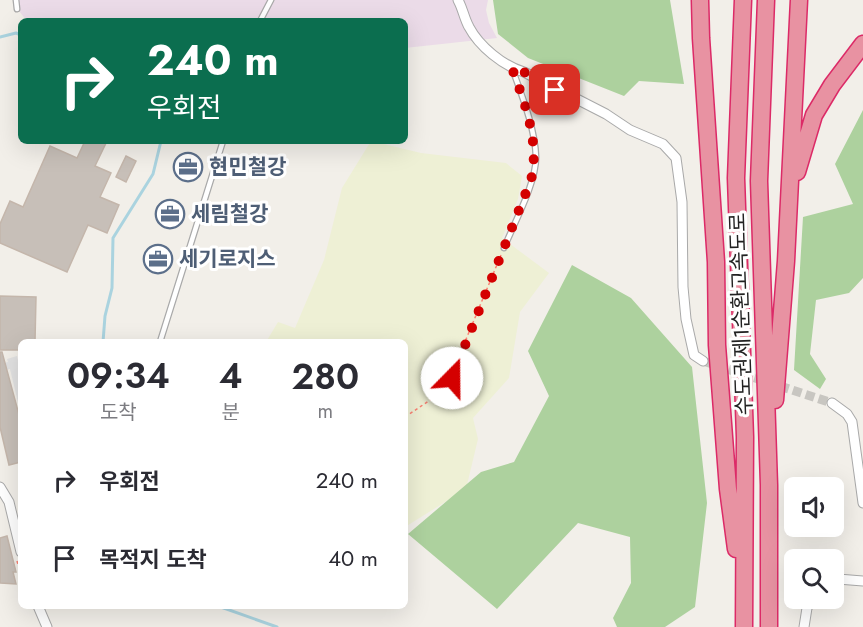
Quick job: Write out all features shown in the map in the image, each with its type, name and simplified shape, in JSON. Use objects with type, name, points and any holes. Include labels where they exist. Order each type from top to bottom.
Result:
[{"type":"highway","points":[[693,0],[700,38]]},
{"type":"highway","points":[[700,0],[700,38],[714,220],[717,345],[728,489],[744,620]]},
{"type":"highway","name":"수도권제1순환고속도로","points":[[743,0],[736,178],[745,437],[744,620]]},
{"type":"highway","name":"수도권제1순환고속도로","points":[[766,0],[759,181],[769,485],[769,627]]},
{"type":"highway","points":[[769,485],[789,199],[799,0]]},
{"type":"highway","points":[[789,199],[814,115],[832,85],[863,44]]},
{"type":"street","points":[[458,0],[469,27],[483,44],[512,68],[606,114],[630,130],[663,144],[676,158],[682,202],[686,319],[694,355],[703,361]]},
{"type":"street","points":[[832,403],[847,414],[852,422],[863,503]]},
{"type":"street","points":[[0,488],[9,502],[18,540]]},
{"type":"street","points":[[0,497],[11,512]]},
{"type":"street","points":[[844,579],[863,581]]},
{"type":"street","points":[[39,609],[47,627]]},
{"type":"street","points":[[804,627],[807,609]]},
{"type":"lane","points":[[15,0],[17,9]]},
{"type":"lane","points":[[262,18],[271,0]]},
{"type":"lane","points":[[504,248],[531,180],[536,159],[526,109],[512,68]]},
{"type":"lane","points":[[161,339],[222,144]]},
{"type":"path","points":[[408,415],[445,390],[504,248]]},
{"type":"shaded area","points":[[18,0],[488,0],[486,10],[489,23],[497,38],[408,48],[408,18],[25,18],[19,11]]},
{"type":"shaded area","points":[[17,356],[18,402],[10,369],[0,371],[0,364],[8,362],[7,359]]},
{"type":"green space","points":[[493,0],[670,0],[684,84],[639,81],[624,96],[528,58],[498,34]]},
{"type":"green space","points":[[863,110],[863,278],[849,293],[816,300],[810,354],[826,379],[820,389],[794,370],[803,217],[853,204],[835,164]]},
{"type":"green space","points":[[369,144],[384,144],[421,153],[506,163],[522,176],[518,199],[502,238],[549,273],[520,312],[509,378],[473,418],[478,439],[466,489],[408,525],[408,339],[268,339],[278,322],[295,328],[324,260],[342,188]]},
{"type":"green space","points":[[572,265],[631,298],[692,367],[707,503],[695,607],[665,627],[617,627],[613,618],[631,583],[630,537],[578,523],[497,609],[408,534],[481,472],[514,462],[549,396],[528,351]]},
{"type":"building","points":[[84,144],[106,144],[95,166],[111,173],[100,197],[119,205],[107,233],[88,225],[67,272],[0,243],[0,224],[10,201],[23,207],[50,146],[77,158]]},
{"type":"building","points":[[126,156],[136,161],[126,182],[116,177]]},
{"type":"building","points":[[0,296],[36,297],[35,339],[18,339],[18,350],[0,350]]},
{"type":"building","points":[[0,352],[2,352],[18,411],[18,463],[9,465],[0,427]]},
{"type":"building","points":[[7,536],[16,572],[13,572],[16,584],[0,583],[0,538]]},
{"type":"waterway","points":[[0,37],[18,34]]},
{"type":"waterway","points":[[103,339],[105,316],[112,288],[113,238],[153,174],[160,144]]},
{"type":"waterway","points":[[226,609],[277,627]]},
{"type":"tunnel","points":[[703,361],[832,403]]},
{"type":"place","name":"현민철강","points":[[188,167]]},
{"type":"place","name":"세림철강","points":[[170,214]]},
{"type":"place","name":"세기로지스","points":[[158,259]]},
{"type":"route","points":[[452,378],[531,180],[536,159],[526,109],[512,68],[524,72],[555,90]]}]
